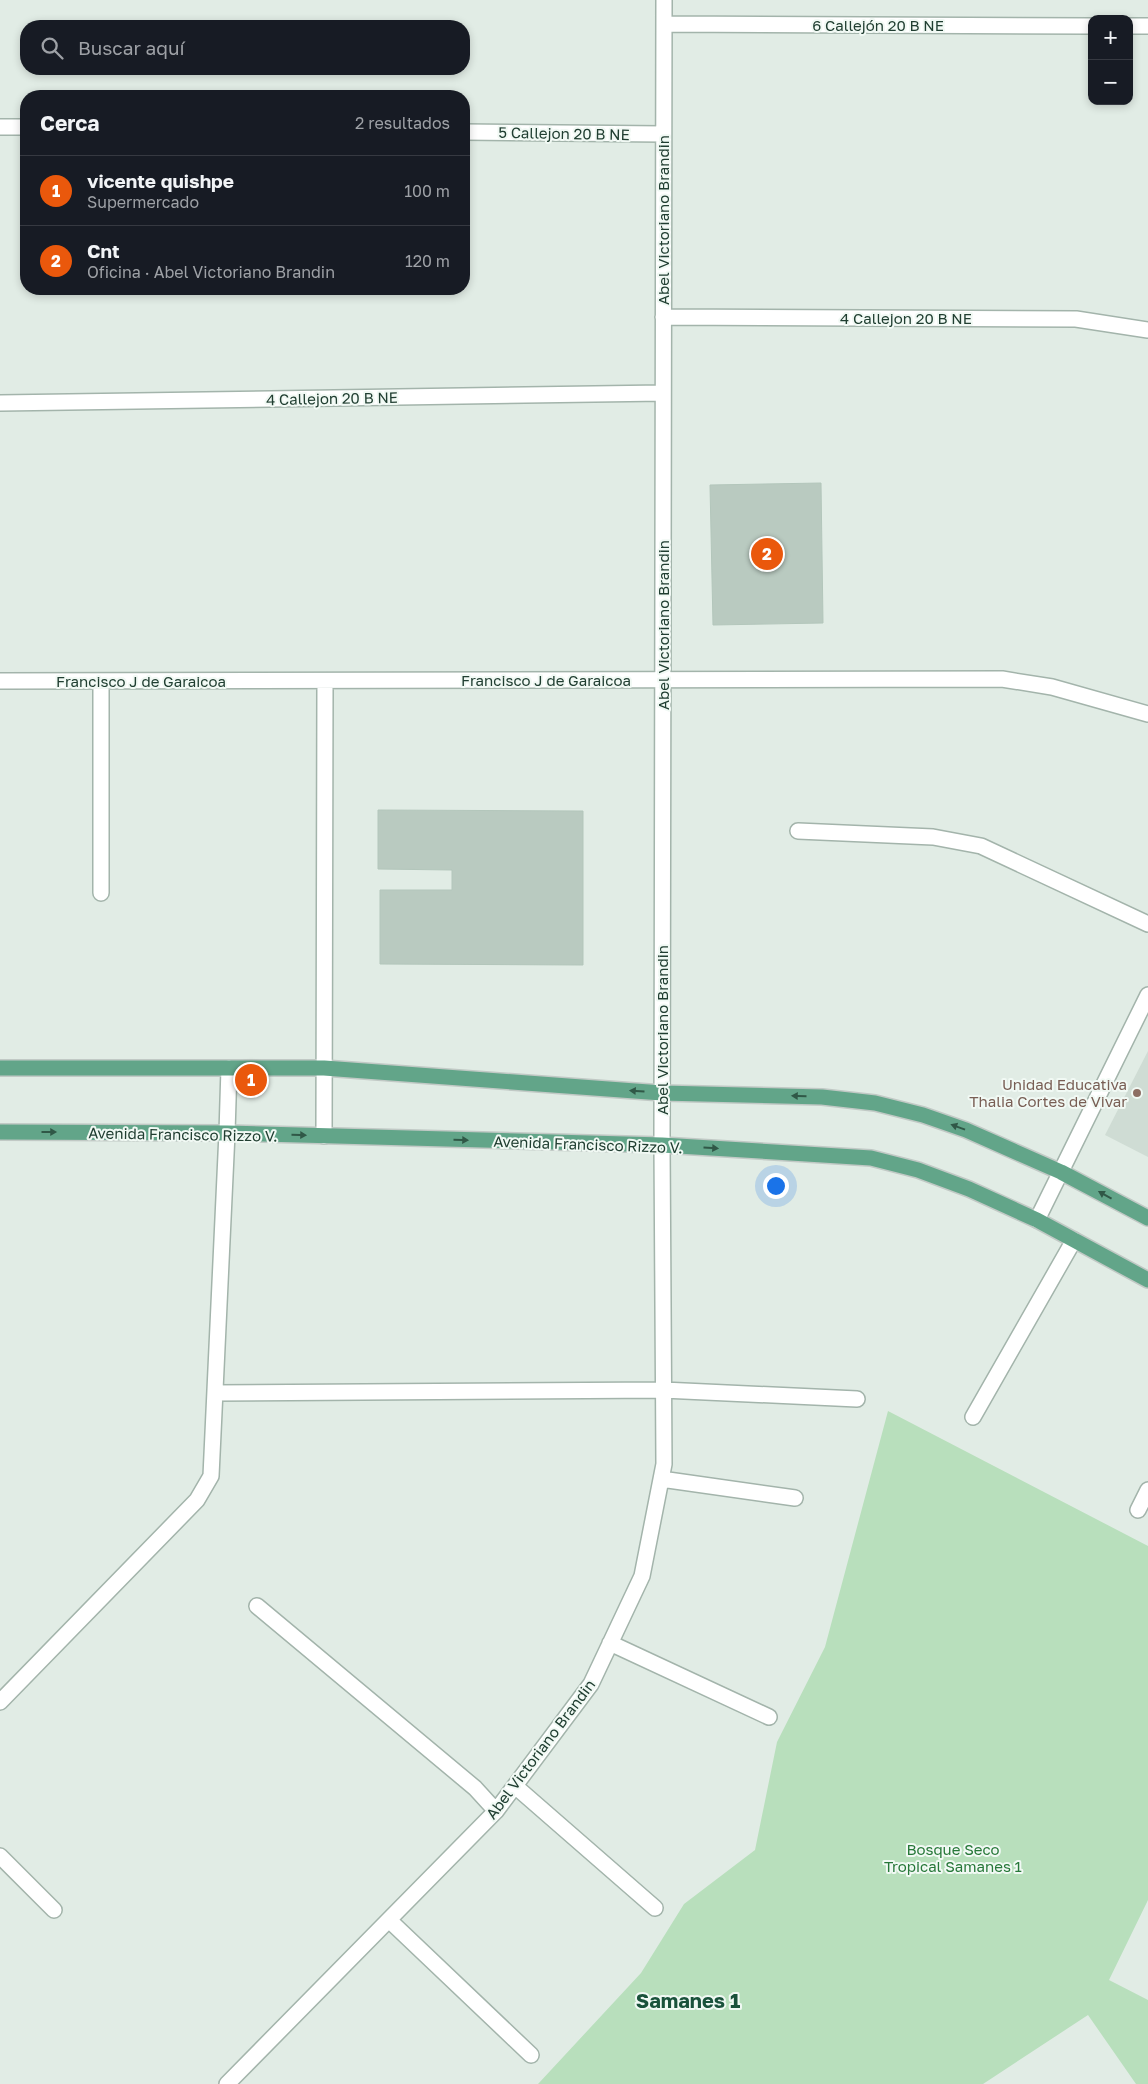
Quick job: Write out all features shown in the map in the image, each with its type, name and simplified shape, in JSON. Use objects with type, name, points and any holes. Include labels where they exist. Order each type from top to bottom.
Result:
[{"type":"main road","points":[[0,1068],[324,1068],[662,1092],[822,1097],[875,1103],[923,1114],[957,1127],[1061,1172],[1148,1218]]},
{"type":"main road","name":"Avenida Francisco Rizzo V.","points":[[0,1132],[227,1134],[662,1145],[871,1158],[918,1170],[969,1188],[1037,1220],[1148,1280]]},
{"type":"street","name":"Abel Victoriano Brandin","points":[[227,2084],[496,1811],[591,1684],[642,1576],[664,1464],[662,1092],[664,0]]},
{"type":"street","name":"6 Callejón 20 B NE","points":[[664,24],[1088,26]]},
{"type":"street","points":[[1133,26],[1148,26]]},
{"type":"street","points":[[0,127],[20,127]]},
{"type":"street","name":"5 Callejon 20 B NE","points":[[470,132],[663,134]]},
{"type":"street","name":"4 Callejon 20 B NE","points":[[663,317],[1076,319],[1148,330]]},
{"type":"street","name":"4 Callejon 20 B NE","points":[[0,403],[663,393]]},
{"type":"street","name":"Francisco J de Garaicoa","points":[[0,681],[1002,679],[1052,687],[1148,714]]},
{"type":"street","points":[[101,681],[101,893]]},
{"type":"street","points":[[324,1136],[325,681]]},
{"type":"street","points":[[798,830],[933,837],[981,846],[1148,924]]},
{"type":"street","points":[[1037,1220],[1148,995]]},
{"type":"street","points":[[0,1702],[197,1500],[211,1476],[227,1134],[228,1068]]},
{"type":"street","points":[[973,1417],[1074,1240]]},
{"type":"street","points":[[215,1393],[663,1390],[857,1399]]},
{"type":"street","points":[[661,1479],[795,1498]]},
{"type":"street","points":[[1138,1510],[1148,1490]]},
{"type":"street","points":[[257,1606],[475,1788],[496,1811]]},
{"type":"street","points":[[610,1644],[769,1717]]},
{"type":"street","points":[[516,1786],[656,1908]]},
{"type":"street","points":[[0,1856],[54,1910]]},
{"type":"street","points":[[389,1920],[531,2055]]},
{"type":"shaded area","name":"Unidad Educativa Thalia Cortes de Vivar","points":[[1148,1051],[1148,1157],[1105,1135]]},
{"type":"green space","name":"Bosque Seco Tropical Samanes 1","points":[[888,1411],[1148,1546],[1148,1900],[1109,1980],[1148,2000],[1148,2084],[1136,2084],[1088,2015],[983,2084],[538,2084],[641,1973],[684,1904],[755,1850],[777,1742],[825,1647]]},
{"type":"building","points":[[821,483],[823,623],[713,625],[710,485]]},
{"type":"building","points":[[378,810],[583,811],[583,965],[380,964],[380,890],[452,890],[452,870],[378,869]]},
{"type":"place","name":"Cnt","points":[[767,554]]},
{"type":"place","name":"vicente quishpe","points":[[251,1080]]},
{"type":"place","name":"Unidad Educativa Thalia Cortes de Vivar","points":[[1137,1093]]},
{"type":"district","name":"Samanes 1","points":[[688,2000]]}]
